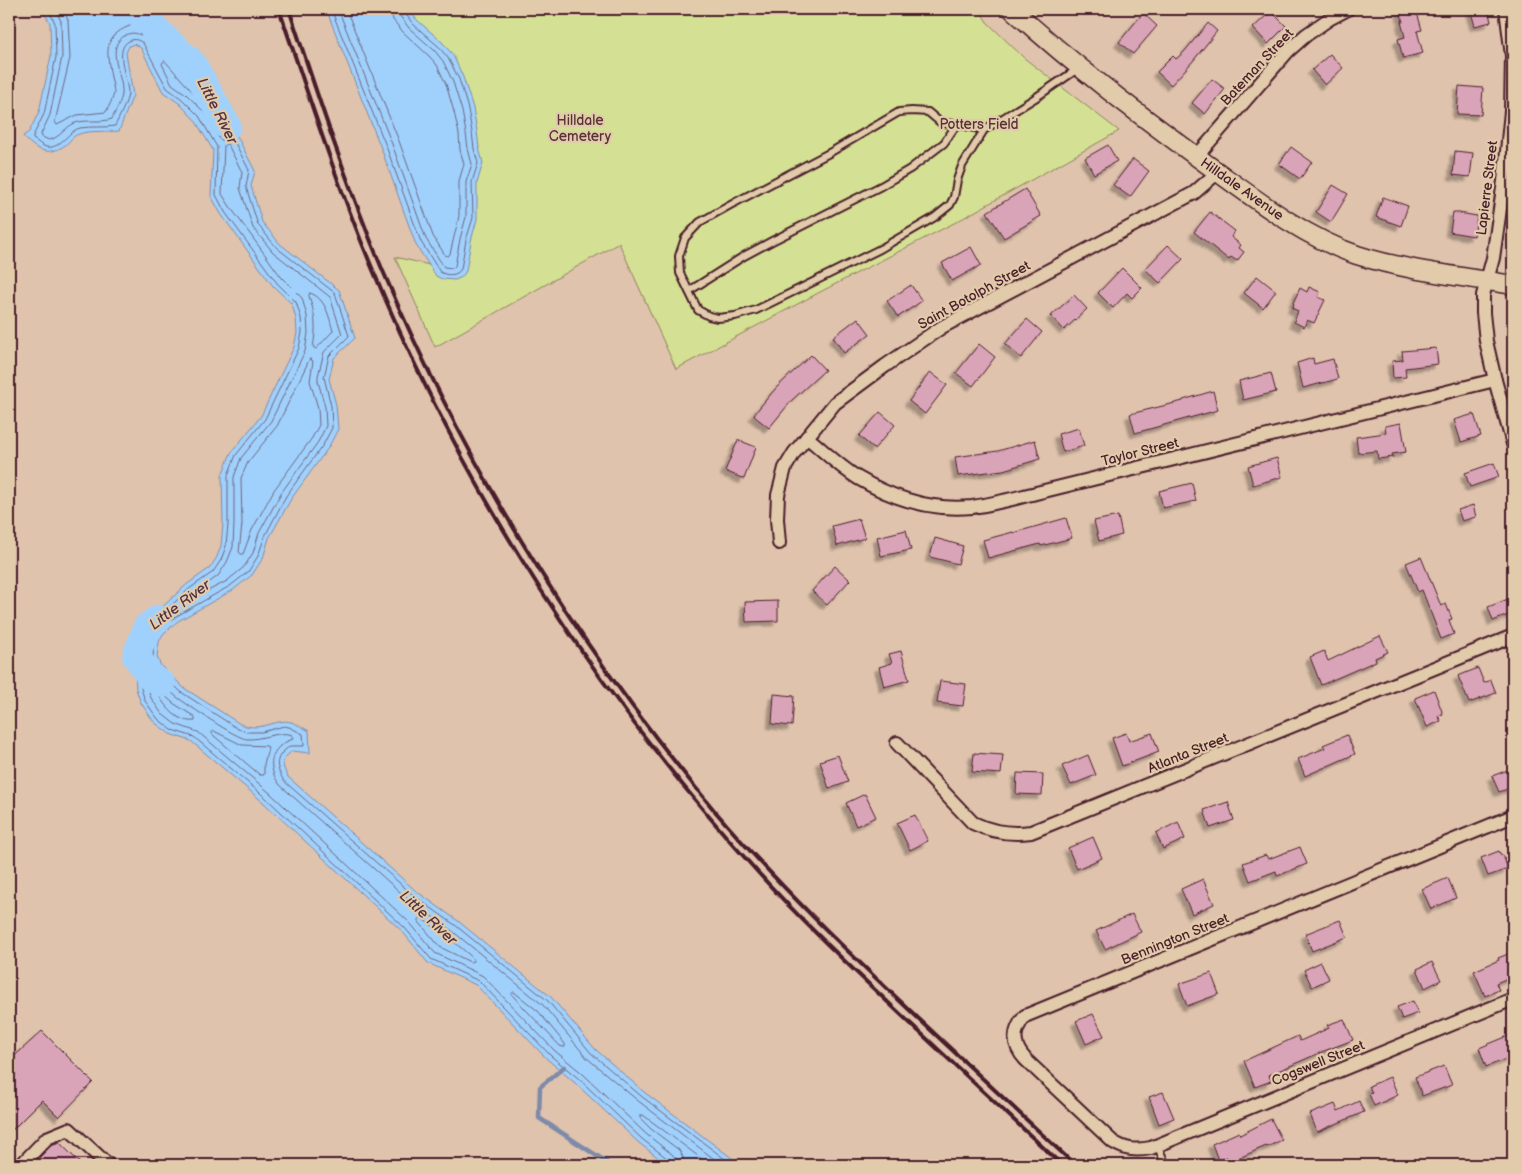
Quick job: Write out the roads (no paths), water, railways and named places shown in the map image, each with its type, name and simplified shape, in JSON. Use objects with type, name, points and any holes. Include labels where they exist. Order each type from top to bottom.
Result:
[{"type":"main road","name":"Hilldale Avenue","points":[[1012,9],[1080,67],[1142,116],[1287,220],[1317,237],[1356,254],[1411,268],[1513,285]]},
{"type":"street","name":"Bateman Street","points":[[1196,156],[1288,51],[1306,35],[1348,9]]},
{"type":"street","name":"Lapierre Street","points":[[1506,9],[1512,56],[1511,111],[1504,181],[1493,258],[1483,295],[1483,313],[1486,341],[1513,444]]},
{"type":"street","name":"Saint Botolph Street","points":[[779,543],[777,520],[778,495],[781,481],[790,461],[835,403],[942,327],[1194,193],[1218,172]]},
{"type":"street","name":"Taylor Street","points":[[807,437],[856,477],[884,492],[907,501],[930,505],[972,507],[1495,380]]},
{"type":"street","name":"Atlanta Street","points":[[897,743],[973,823],[985,829],[999,832],[1016,834],[1031,832],[1513,636]]},
{"type":"street","name":"Bennington Street","points":[[1133,1150],[1113,1142],[1019,1053],[1015,1043],[1016,1034],[1019,1024],[1025,1016],[1513,816]]},
{"type":"street","name":"Cogswell Street","points":[[1133,1150],[1142,1150],[1157,1145],[1513,999]]},
{"type":"street","points":[[21,1165],[47,1138],[69,1129],[108,1165]]},
{"type":"lane","points":[[984,130],[957,124],[941,123],[928,112],[899,112],[830,152],[700,222],[685,238],[679,256],[680,273],[698,310],[718,318],[735,316],[756,310],[880,248],[935,217],[950,205],[962,166],[984,130],[1080,67]]},
{"type":"lane","points":[[689,291],[744,256],[882,186],[910,169],[944,143],[957,124]]},
{"type":"lane","points":[[1157,1145],[1166,1165]]},
{"type":"water","points":[[42,9],[152,9],[154,19],[175,54],[223,109],[255,171],[251,186],[262,222],[280,244],[339,290],[355,338],[334,358],[329,379],[336,405],[338,429],[328,448],[291,499],[269,538],[263,558],[252,575],[233,590],[178,621],[163,634],[159,642],[157,657],[161,666],[184,688],[240,724],[255,727],[285,721],[309,731],[310,753],[292,751],[284,760],[283,765],[288,777],[416,891],[458,921],[551,997],[595,1049],[644,1092],[741,1165],[668,1165],[639,1143],[547,1059],[476,985],[428,963],[402,931],[263,802],[191,741],[170,734],[154,722],[141,703],[136,689],[135,672],[142,626],[186,585],[210,568],[217,557],[221,546],[223,524],[222,475],[231,453],[261,416],[294,347],[297,333],[296,319],[292,304],[273,286],[221,214],[211,196],[213,150],[195,120],[179,103],[163,92],[141,48],[134,44],[129,46],[126,53],[133,95],[119,131],[79,134],[64,146],[52,151],[37,148],[23,136],[29,132],[39,112],[51,56],[50,23]]},
{"type":"water","points":[[326,9],[408,9],[453,55],[463,77],[473,108],[483,163],[477,183],[477,219],[466,271],[462,277],[455,280],[442,279],[436,276],[416,245],[381,148]]},
{"type":"waterway","name":"Little River","points":[[133,9],[192,63],[227,126]]},
{"type":"waterway","name":"Little River","points":[[158,619],[147,627],[136,656],[151,678],[162,684]]},
{"type":"waterway","points":[[564,1067],[540,1087],[539,1118],[611,1165]]},
{"type":"railway","points":[[279,9],[347,206],[409,352],[449,432],[538,586],[640,731],[696,801],[754,868],[851,967],[1062,1165]]},
{"type":"railway","points":[[289,9],[357,206],[415,343],[488,484],[571,619],[664,748],[738,838],[814,918],[866,969],[1075,1165]]},
{"type":"park label","name":"Potters Field","points":[[979,124]]},
{"type":"park label","name":"Hilldale Cemetery","points":[[580,128]]}]
